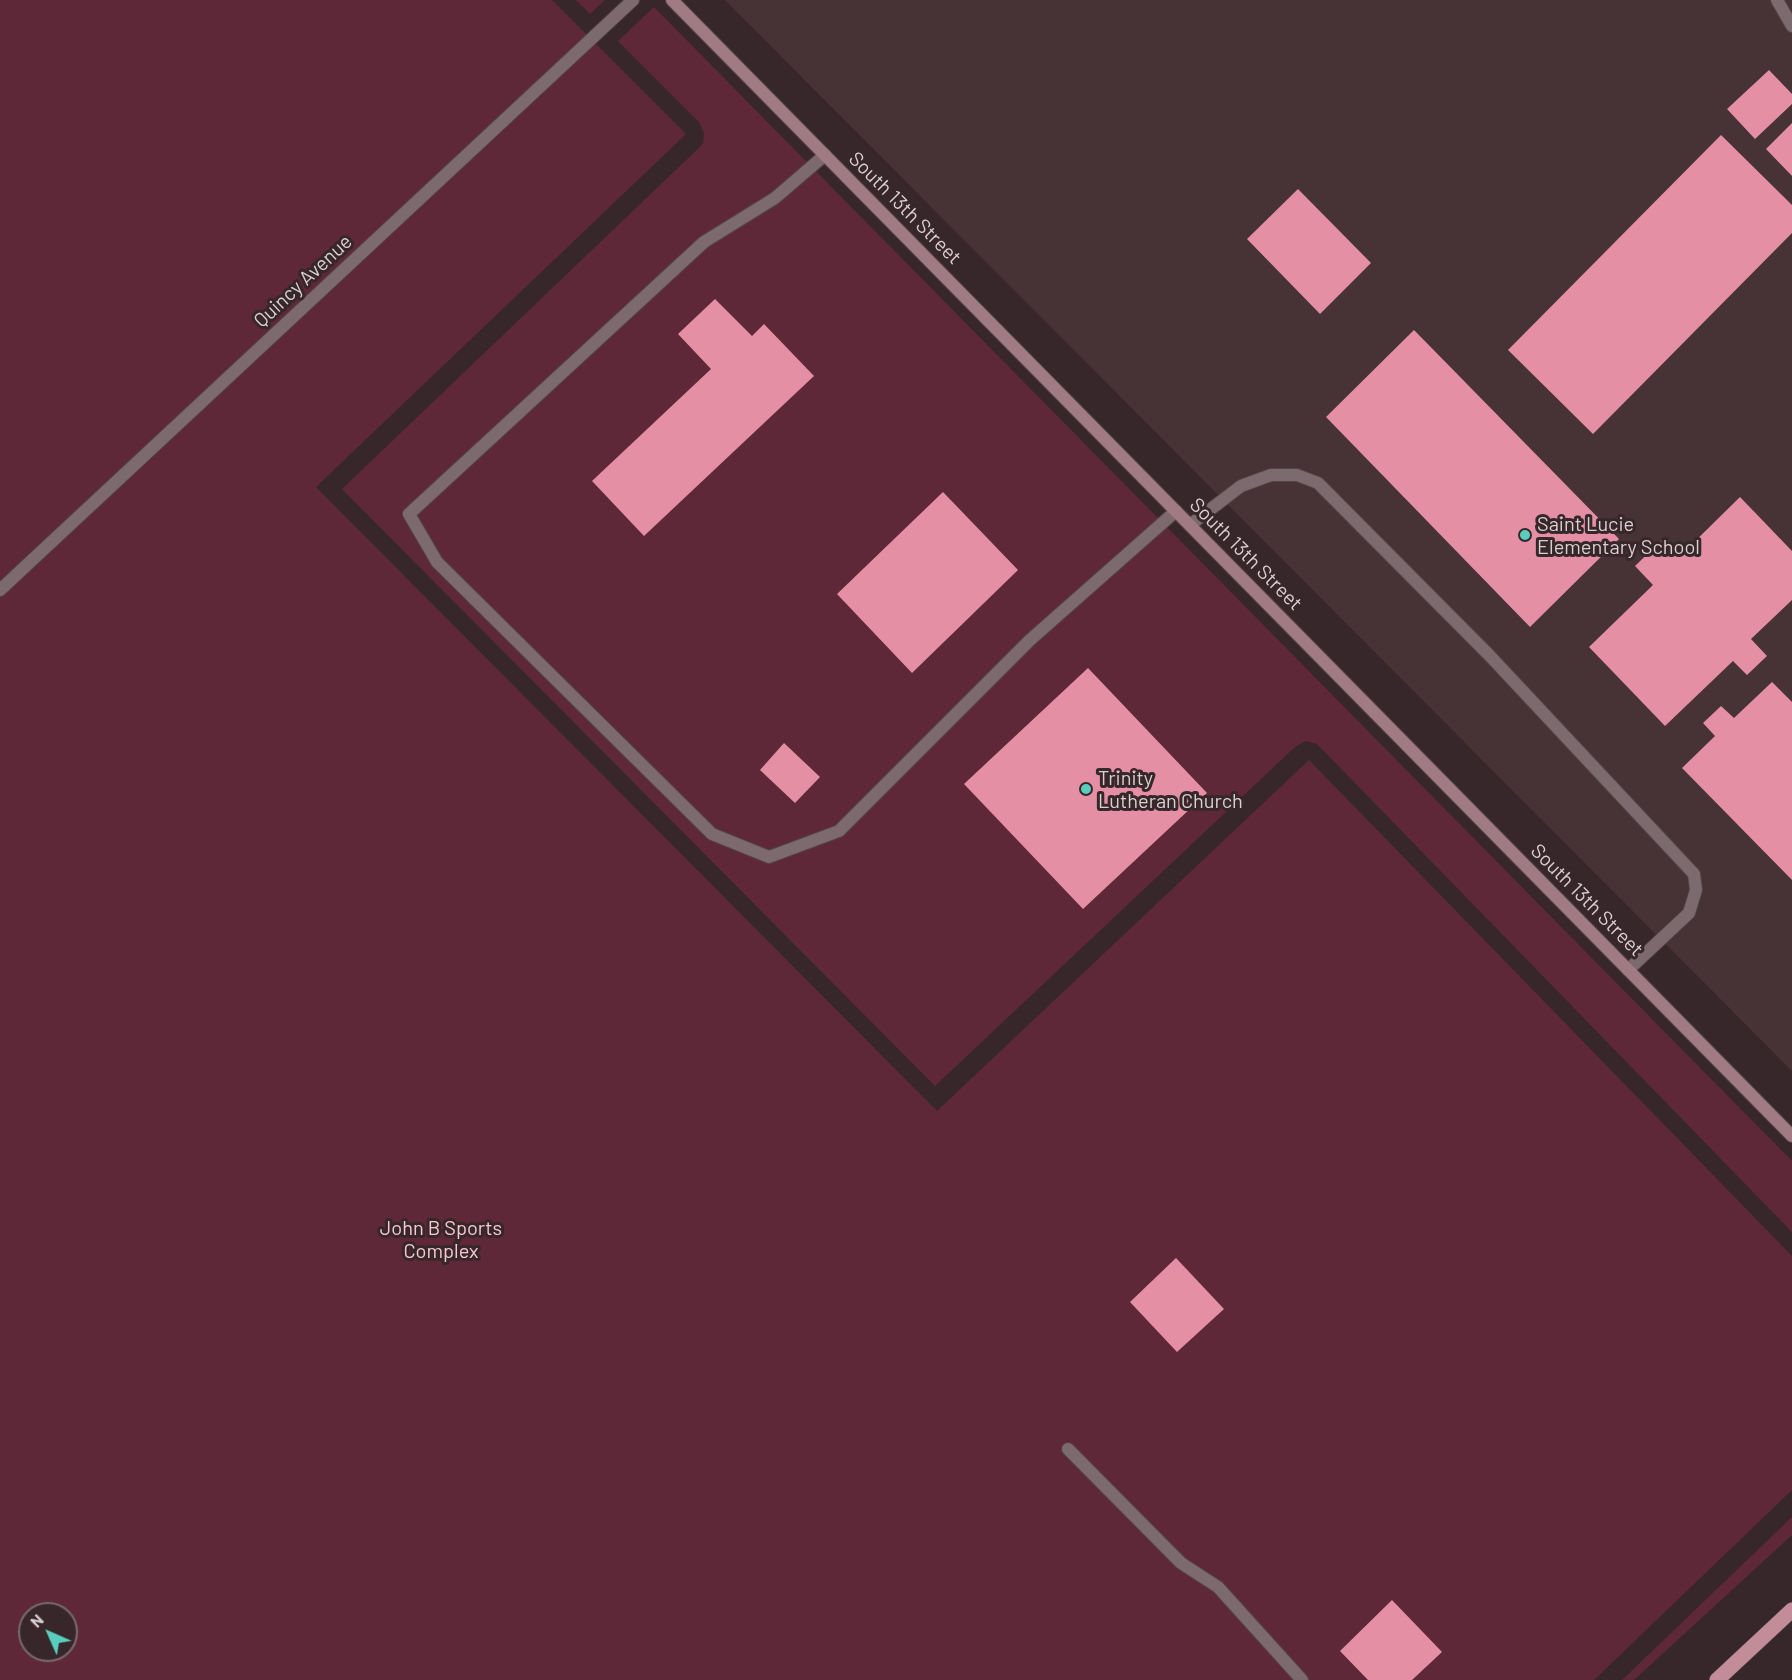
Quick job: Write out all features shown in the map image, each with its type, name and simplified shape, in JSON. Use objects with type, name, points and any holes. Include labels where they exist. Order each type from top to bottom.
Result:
[{"type":"main road","points":[[1717,1680],[1792,1610]]},
{"type":"street","name":"Quincy Avenue","points":[[0,591],[633,0]]},
{"type":"street","name":"South 13th Street","points":[[672,0],[1792,1136]]},
{"type":"street","points":[[1777,0],[1792,26]]},
{"type":"street","points":[[825,155],[775,198],[704,242],[409,514],[437,562],[712,834],[769,856],[839,831],[1030,640],[1176,511]]},
{"type":"street","points":[[1190,525],[1241,486],[1271,475],[1297,475],[1318,483],[1490,656],[1694,874],[1696,890],[1689,913],[1628,970]]},
{"type":"street","points":[[1068,1449],[1181,1563],[1218,1587],[1302,1680]]},
{"type":"shaded area","name":"Saint Lucie Elementary School","points":[[725,0],[1792,0],[1792,1071]]},
{"type":"green space","name":"John B Sports Complex","points":[[0,0],[552,0],[686,134],[316,487],[937,1111],[1309,760],[1792,1256],[1792,1490],[1594,1680],[0,1680]]},
{"type":"green space","points":[[576,0],[605,0],[590,14]]},
{"type":"green space","points":[[654,7],[1792,1161],[1792,1232],[1317,744],[1306,741],[1296,746],[935,1086],[342,489],[703,144],[704,133],[699,122],[618,41]]},
{"type":"green space","points":[[1792,1517],[1792,1535],[1634,1680],[1622,1680]]},
{"type":"building","points":[[1769,70],[1792,94],[1792,104],[1755,139],[1727,109]]},
{"type":"building","points":[[1792,123],[1792,176],[1766,149]]},
{"type":"building","points":[[1721,135],[1792,205],[1792,233],[1593,434],[1508,350]]},
{"type":"building","points":[[1298,189],[1371,263],[1320,314],[1247,239]]},
{"type":"building","points":[[715,299],[752,336],[764,324],[814,376],[644,536],[592,481],[711,369],[678,334]]},
{"type":"building","points":[[1414,330],[1619,539],[1530,627],[1326,417]]},
{"type":"building","points":[[943,492],[1018,570],[912,673],[837,594]]},
{"type":"building","points":[[1740,497],[1792,551],[1792,600],[1751,639],[1767,656],[1747,675],[1733,661],[1665,726],[1589,647],[1653,585],[1635,566],[1665,537],[1682,554]]},
{"type":"building","name":"Trinity Lutheran Church","points":[[1088,668],[1207,793],[1083,909],[964,784]]},
{"type":"building","points":[[1772,682],[1792,702],[1792,880],[1682,768],[1715,736],[1703,723],[1721,706],[1734,718]]},
{"type":"building","points":[[784,743],[820,777],[795,803],[760,770]]},
{"type":"building","points":[[1176,1258],[1224,1309],[1177,1352],[1130,1302]]},
{"type":"building","points":[[1392,1600],[1442,1652],[1412,1680],[1368,1680],[1340,1651]]},
{"type":"place","name":"Saint Lucie Elementary School","points":[[1525,535]]},
{"type":"place","name":"Trinity Lutheran Church","points":[[1086,789]]}]
